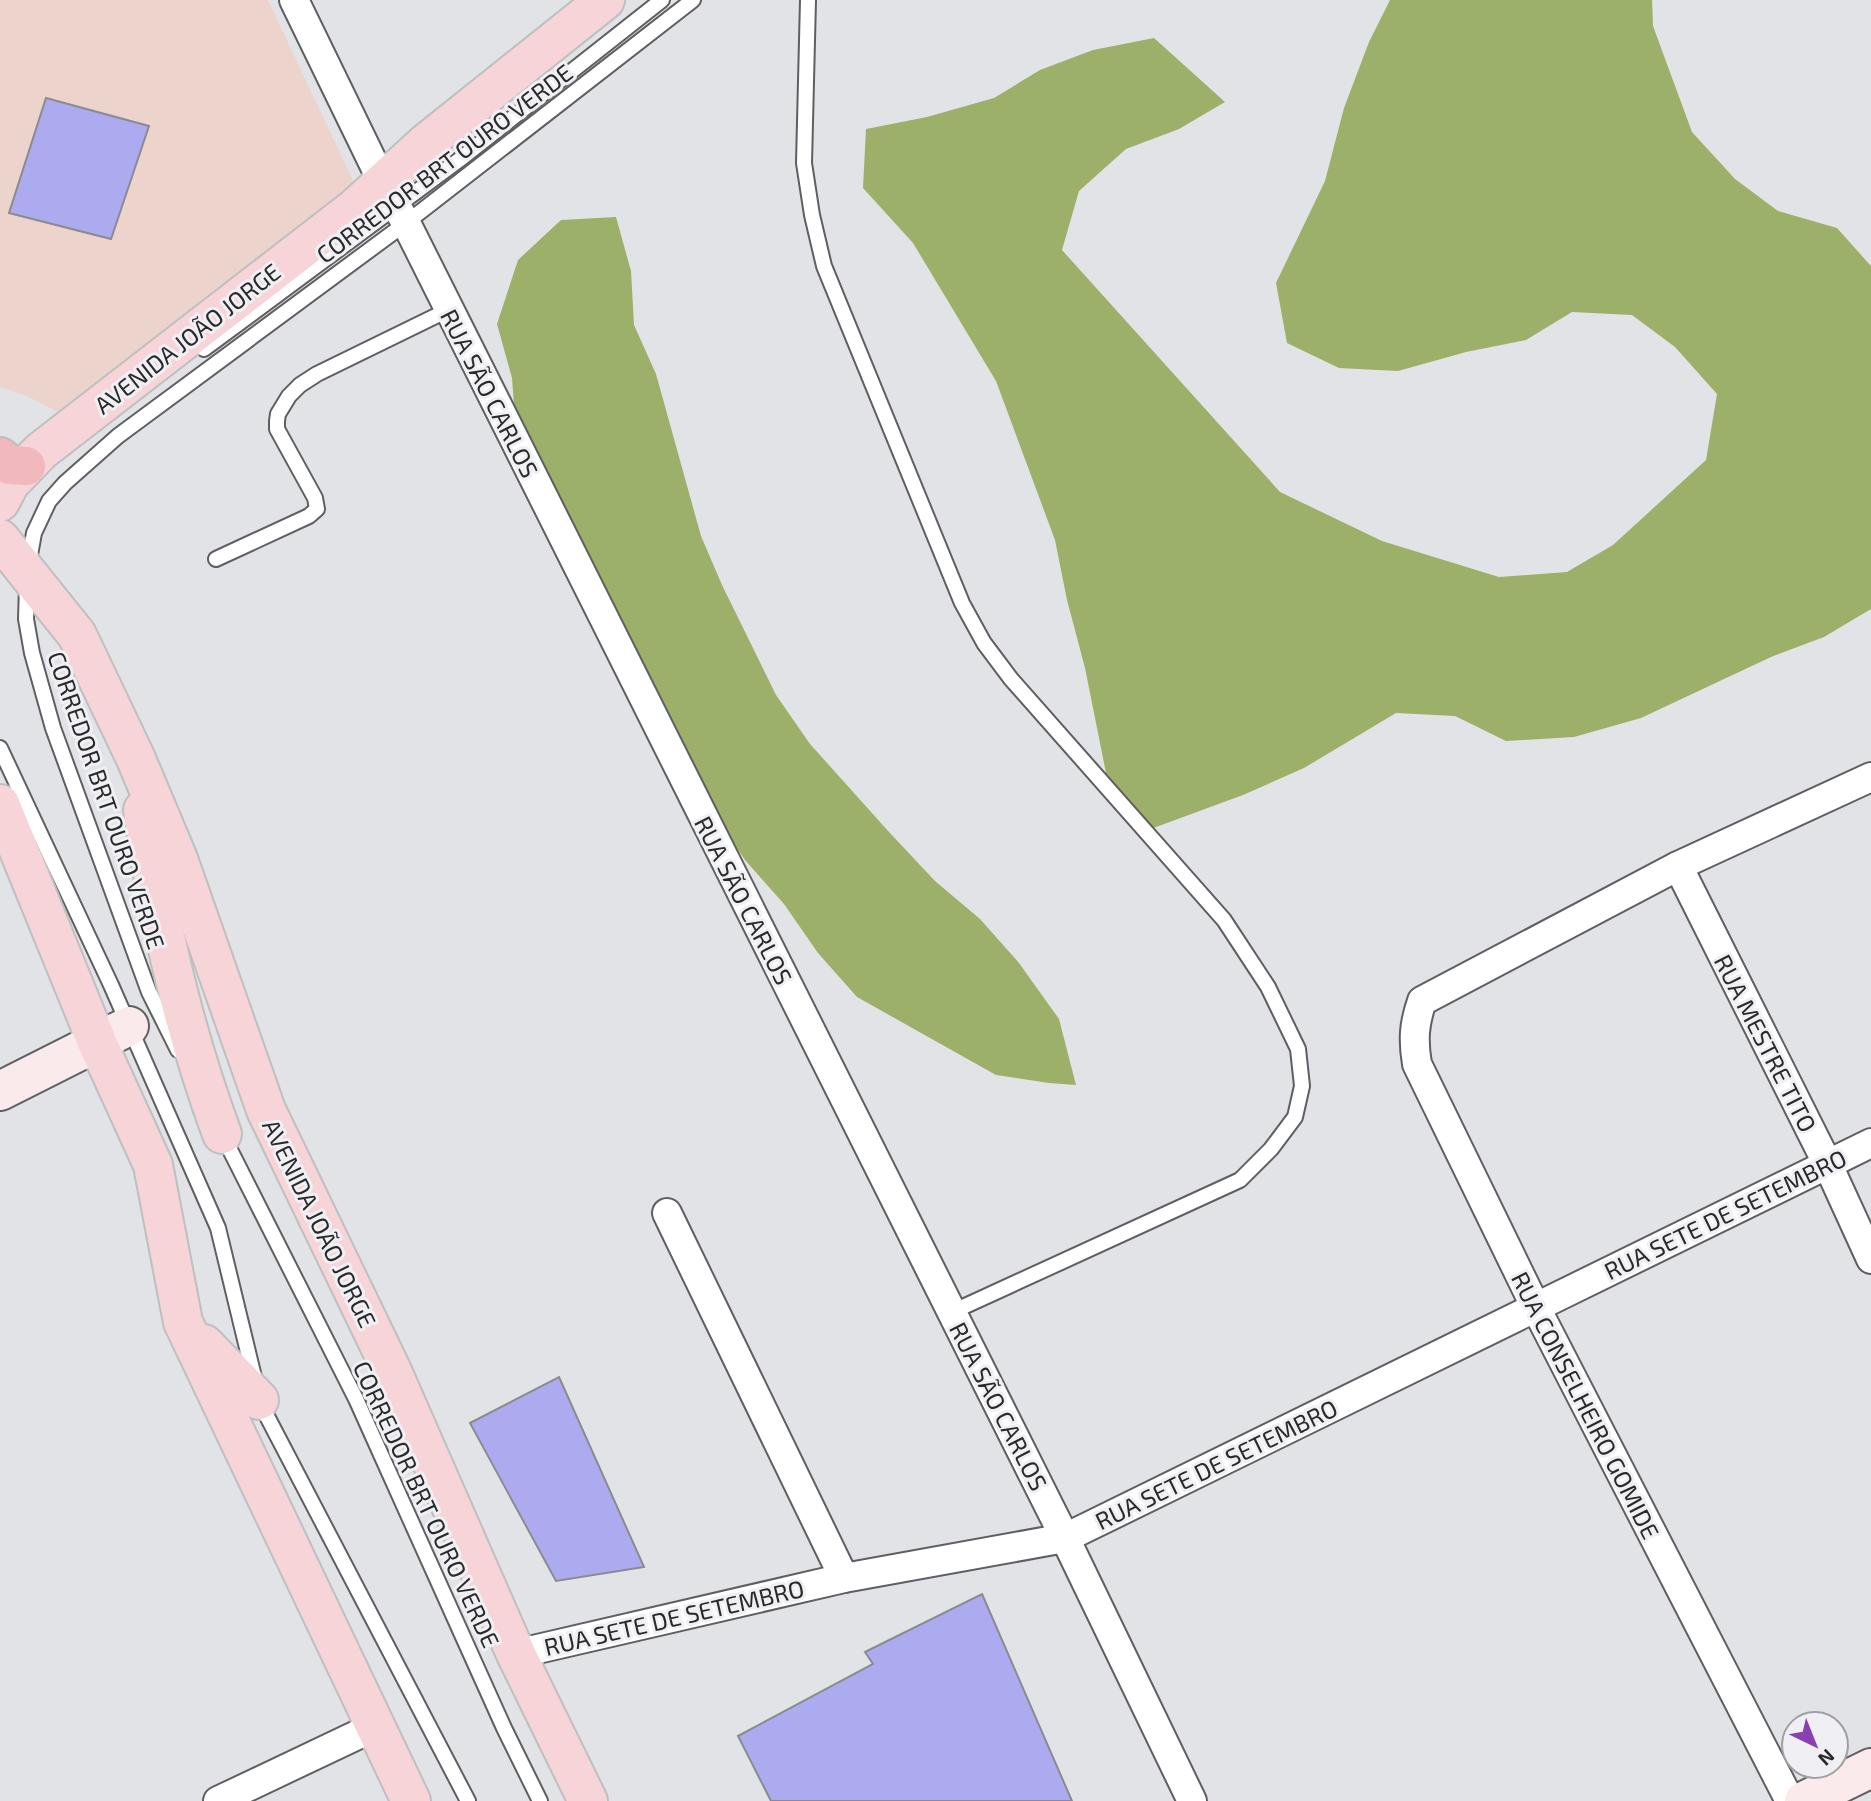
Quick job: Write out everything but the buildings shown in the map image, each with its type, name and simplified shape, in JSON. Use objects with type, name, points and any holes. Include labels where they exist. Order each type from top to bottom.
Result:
[{"type":"main road","name":"AVENIDA JOÃO JORGE","points":[[588,1801],[516,1654],[391,1369],[266,1110],[178,859],[136,759],[77,635],[7,538],[13,462],[41,451],[355,208],[395,204],[426,143],[605,0]]},
{"type":"main road","points":[[136,759],[150,864],[181,1000],[222,1134]]},
{"type":"main road","points":[[0,804],[113,1034],[153,1165],[183,1322],[411,1801]]},
{"type":"main road","points":[[0,1091],[113,1034]]},
{"type":"main road","points":[[183,1322],[259,1400]]},
{"type":"main road","points":[[1804,1801],[1871,1768]]},
{"type":"street","name":"RUA SÃO CARLOS","points":[[294,0],[1065,1538],[1192,1801]]},
{"type":"street","points":[[1678,866],[1871,777]]},
{"type":"street","name":"RUA CONSELHEIRO GOMIDE","points":[[1678,866],[1422,1001],[1414,1024],[1413,1042],[1417,1064],[1535,1306],[1790,1801]]},
{"type":"street","name":"RUA MESTRE TITO","points":[[1678,866],[1828,1165],[1871,1259]]},
{"type":"street","name":"RUA SETE DE SETEMBRO","points":[[516,1654],[844,1578],[1065,1538],[1871,1143]]},
{"type":"street","points":[[667,1213],[844,1578]]},
{"type":"street","points":[[218,1801],[376,1726]]},
{"type":"lane","name":"CORREDOR BRT OURO VERDE","points":[[189,360],[395,204],[459,160],[662,0]]},
{"type":"lane","name":"CORREDOR BRT OURO VERDE","points":[[540,1801],[504,1728],[356,1399],[149,992],[53,728],[32,653],[7,538],[34,533],[50,501],[65,484],[118,436],[395,204],[692,0]]},
{"type":"lane","points":[[808,0],[804,163],[811,215],[824,265],[962,603],[984,643],[1011,679],[1224,919],[1268,987],[1298,1049],[1302,1086],[1295,1118],[1271,1149],[1240,1180],[952,1312]]},
{"type":"lane","points":[[216,559],[309,516],[317,509],[316,498],[277,429],[278,414],[289,396],[317,374],[448,310]]},
{"type":"lane","points":[[0,748],[113,1034],[218,1228],[259,1400],[468,1801]]},
{"type":"shaded area","points":[[0,0],[268,0],[358,191],[60,413],[27,396],[0,387]]},
{"type":"green space","points":[[1390,0],[1652,0],[1653,26],[1692,132],[1735,179],[1778,211],[1837,228],[1871,266],[1871,609],[1824,637],[1771,657],[1641,718],[1574,737],[1506,741],[1455,716],[1396,713],[1304,768],[1243,795],[1137,834],[1109,788],[1055,540],[996,381],[913,243],[863,188],[866,129],[927,117],[994,98],[1040,70],[1093,50],[1154,38],[1225,102],[1179,129],[1126,149],[1079,191],[1062,250],[1280,492],[1382,541],[1499,577],[1567,572],[1613,545],[1706,460],[1717,394],[1675,347],[1632,315],[1572,312],[1526,340],[1466,352],[1398,371],[1339,368],[1287,343],[1276,283],[1325,181],[1344,108],[1369,42]]},
{"type":"green space","points":[[616,217],[631,271],[634,325],[656,374],[701,536],[776,695],[810,744],[889,832],[935,881],[980,919],[1019,963],[1059,1019],[1076,1085],[996,1075],[857,997],[818,953],[784,904],[745,860],[673,755],[516,432],[512,378],[497,324],[518,260],[561,220]]}]
